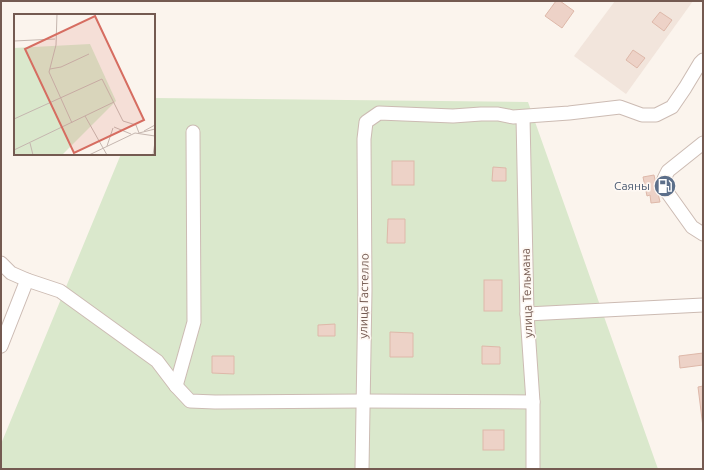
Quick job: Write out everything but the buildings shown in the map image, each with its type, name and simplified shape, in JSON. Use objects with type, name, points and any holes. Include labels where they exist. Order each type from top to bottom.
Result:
[{"type":"street","points":[[523,117],[620,107],[642,115],[656,115],[672,107],[703,60]]},
{"type":"street","name":"улица Гастелло","points":[[362,469],[365,290],[364,139],[366,122],[378,113],[453,116],[498,114],[523,117]]},
{"type":"street","name":"улица Тельмана","points":[[523,117],[527,314],[533,402],[533,469]]},
{"type":"street","points":[[176,386],[194,322],[193,132]]},
{"type":"street","points":[[703,143],[668,171],[665,186],[692,226],[703,234]]},
{"type":"street","points":[[1,263],[11,273],[67,295],[157,360],[176,386],[190,401],[533,402]]},
{"type":"street","points":[[1,346],[27,280]]},
{"type":"street","points":[[527,314],[703,305]]},
{"type":"shaded area","points":[[615,1],[693,1],[626,94],[574,56]]},
{"type":"green space","points":[[155,98],[528,102],[658,469],[1,469],[1,444],[121,155],[155,155]]},
{"type":"place","name":"Саяны","points":[[665,186]]}]
